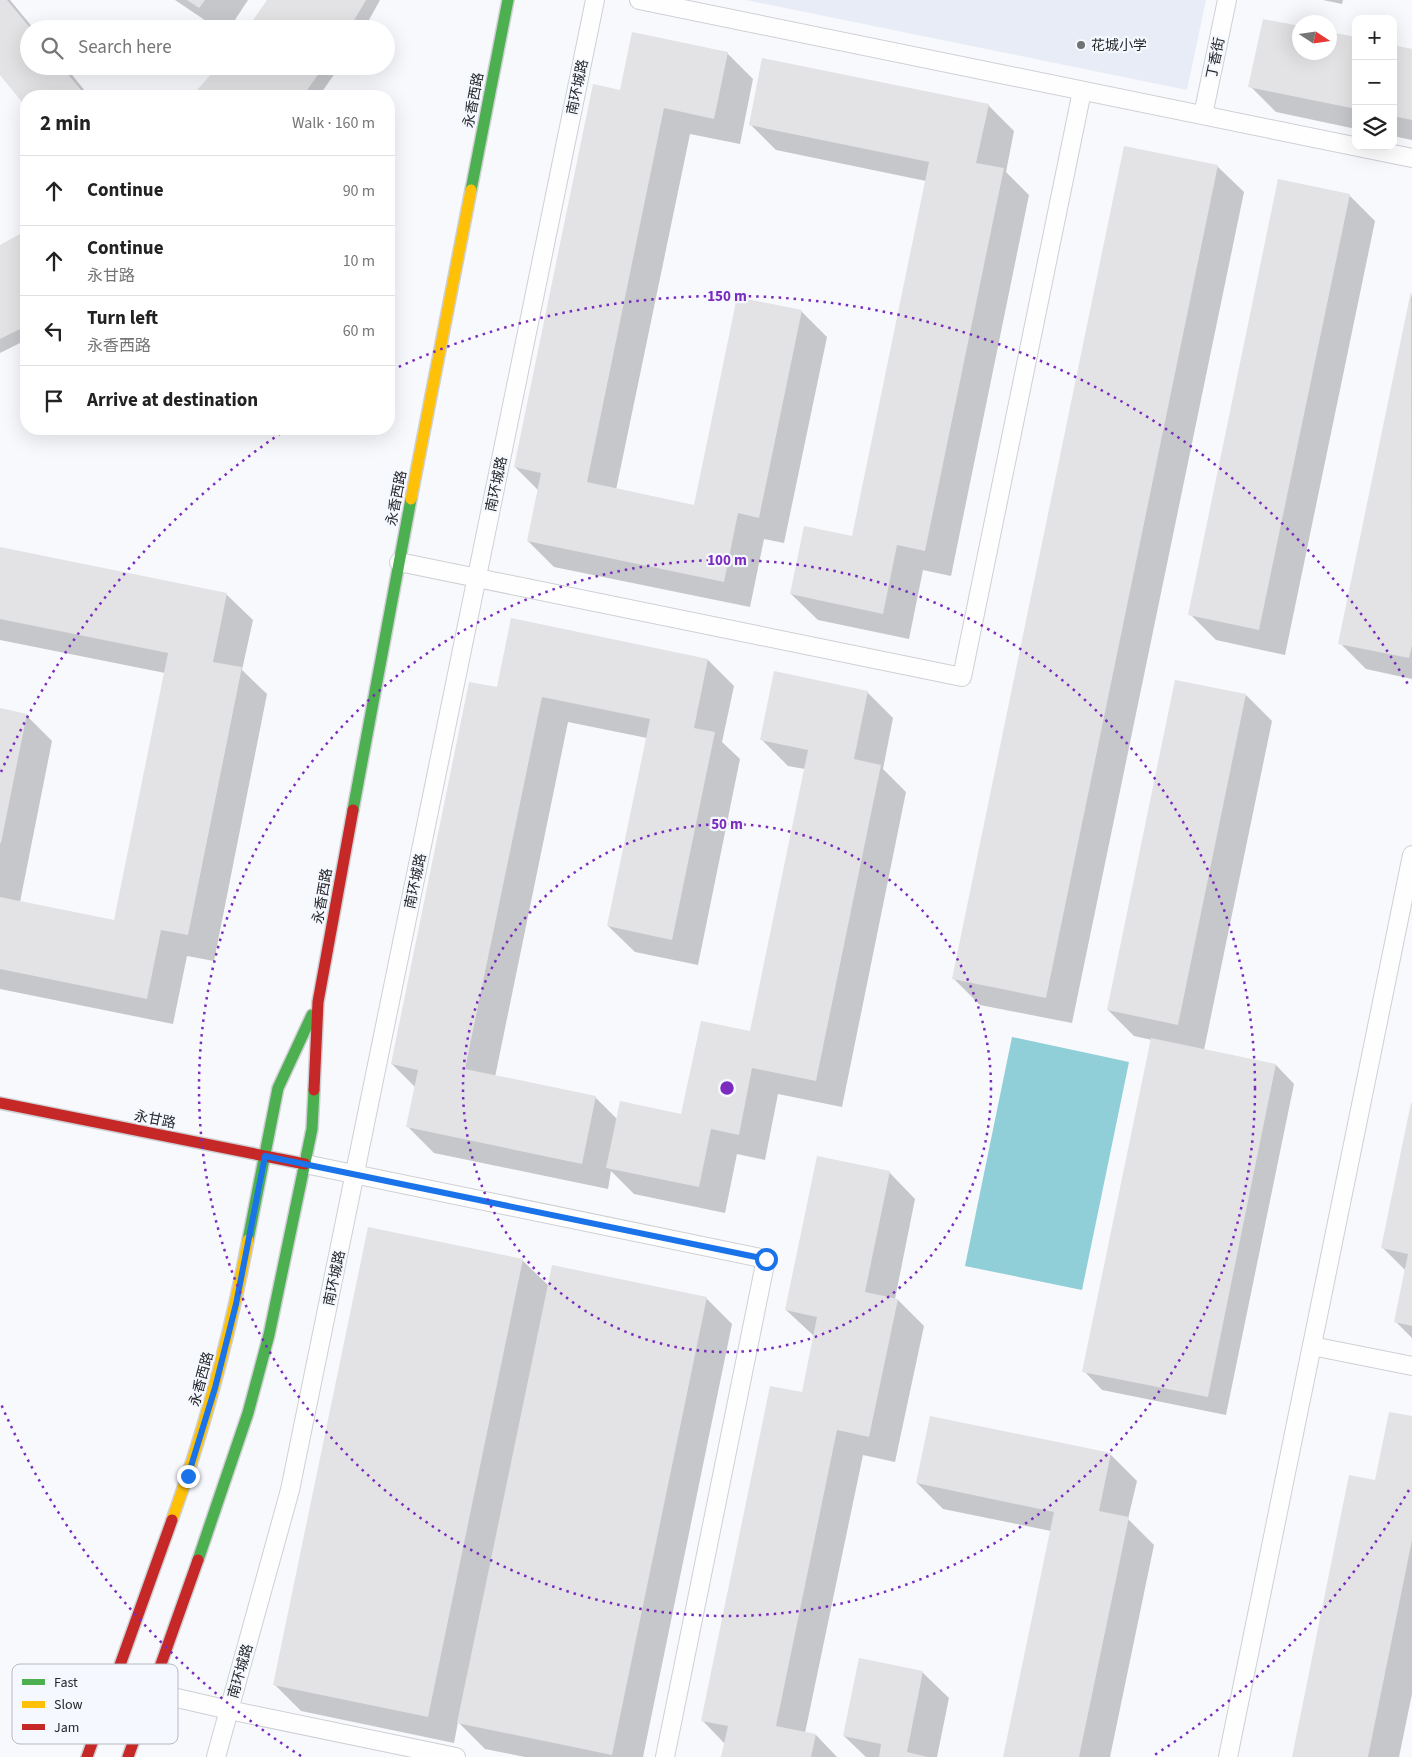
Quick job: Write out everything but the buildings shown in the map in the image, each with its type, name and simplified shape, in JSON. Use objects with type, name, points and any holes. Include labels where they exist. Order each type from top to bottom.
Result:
[{"type":"main road","name":"永香西路","points":[[161,1664],[248,1414],[269,1335],[305,1164],[312,1129],[318,1002],[399,562],[508,0]]},
{"type":"main road","name":"永香西路","points":[[120,1664],[184,1485],[215,1388],[236,1304],[278,1088],[318,1002]]},
{"type":"main road","name":"永甘路","points":[[0,1103],[305,1164]]},
{"type":"main road","name":"永香西路","points":[[87,1757],[92,1744]]},
{"type":"main road","name":"永香西路","points":[[128,1757],[133,1744]]},
{"type":"lane","name":"南环城路","points":[[216,1757],[290,1490],[595,0]]},
{"type":"lane","points":[[639,0],[1412,158]]},
{"type":"lane","name":"丁香街","points":[[1204,115],[1227,0]]},
{"type":"lane","points":[[399,562],[962,677],[1082,91]]},
{"type":"lane","points":[[1228,1757],[1412,855]]},
{"type":"lane","points":[[305,1164],[766,1259],[665,1757]]},
{"type":"lane","points":[[1312,1346],[1412,1366]]},
{"type":"lane","points":[[178,1698],[456,1757]]},
{"type":"shaded area","name":"花城小学","points":[[746,0],[1206,0],[1187,90]]},
{"type":"water","points":[[1012,1037],[1129,1062],[1082,1290],[965,1266]]},
{"type":"traffic: fast","points":[[471,190],[508,0]]},
{"type":"traffic: fast","points":[[353,810],[411,499]]},
{"type":"traffic: fast","points":[[248,1240],[278,1088],[312,1015]]},
{"type":"traffic: fast","points":[[198,1560],[248,1413],[269,1335],[312,1129],[314,1090]]},
{"type":"traffic: slow","points":[[411,499],[471,190]]},
{"type":"traffic: slow","points":[[172,1520],[216,1381],[248,1240]]},
{"type":"traffic: jam","points":[[314,1090],[318,1002],[353,810]]},
{"type":"traffic: jam","points":[[0,1103],[305,1164]]},
{"type":"traffic: jam","points":[[120,1664],[172,1520]]},
{"type":"traffic: jam","points":[[161,1664],[198,1560]]},
{"type":"traffic: jam","points":[[87,1757],[92,1744]]},
{"type":"traffic: jam","points":[[128,1757],[133,1744]]},
{"type":"place","name":"花城小学","points":[[1081,45]]},
{"type":"route","points":[[188,1476],[215,1388],[236,1304],[265,1156],[766,1259]]}]
